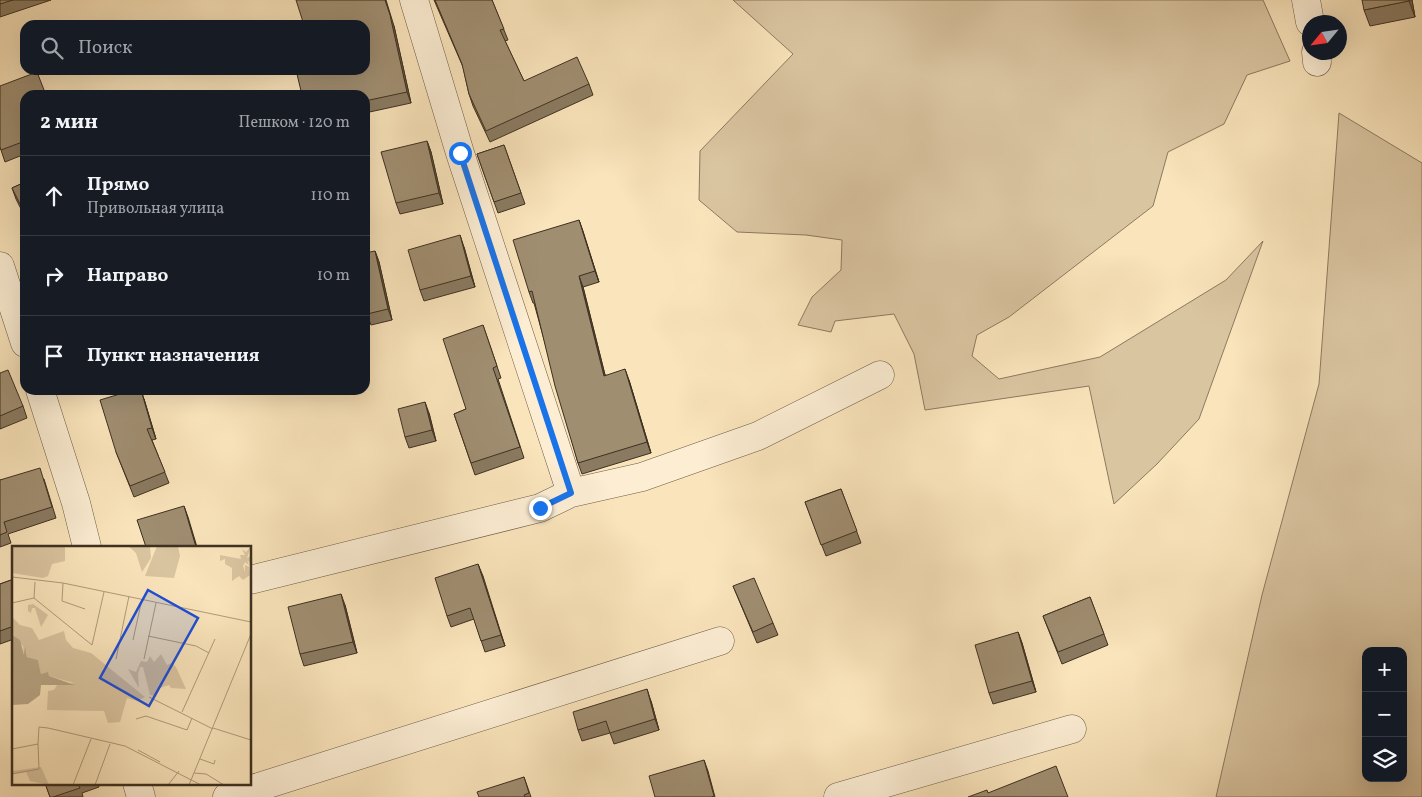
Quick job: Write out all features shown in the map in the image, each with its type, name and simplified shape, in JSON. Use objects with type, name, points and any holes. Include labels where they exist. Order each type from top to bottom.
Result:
[{"type":"street","points":[[414,0],[463,162],[571,493]]},
{"type":"street","points":[[1306,0],[1309,15]]},
{"type":"street","points":[[0,266],[20,328]]},
{"type":"street","points":[[251,580],[540,508],[571,493],[642,477],[758,436],[880,375]]},
{"type":"street","points":[[42,395],[76,503],[87,546]]},
{"type":"street","points":[[227,797],[720,641]]},
{"type":"street","points":[[838,797],[1072,728]]},
{"type":"street","points":[[137,784],[141,797]]},
{"type":"shaded area","points":[[733,0],[1263,0],[1290,61],[1247,75],[1224,124],[1168,152],[1153,206],[1009,317],[977,335],[972,356],[999,379],[1100,357],[1226,280],[1263,241],[1199,419],[1157,464],[1114,504],[1089,386],[925,410],[914,354],[894,314],[835,321],[831,332],[798,325],[812,297],[841,270],[842,240],[806,235],[737,232],[699,200],[700,151],[793,54]]},
{"type":"shaded area","points":[[1339,113],[1422,163],[1422,797],[1216,797],[1262,595],[1319,384]]},
{"type":"building","points":[[0,0],[13,0],[0,4]]},
{"type":"building","points":[[296,0],[385,0],[407,92],[370,100],[370,90],[301,90],[297,75],[370,75],[370,20],[302,20]]},
{"type":"building","points":[[435,0],[492,0],[504,29],[500,30],[524,81],[577,57],[589,84],[486,131],[469,94],[462,64]]},
{"type":"building","points":[[1362,0],[1409,0],[1409,1],[1364,10]]},
{"type":"building","points":[[29,75],[38,75],[44,90],[20,90],[20,143],[1,150],[0,147],[0,86]]},
{"type":"building","points":[[427,141],[439,193],[396,203],[381,152]]},
{"type":"building","points":[[504,145],[521,193],[494,202],[477,154]]},
{"type":"building","points":[[20,184],[20,204],[12,188]]},
{"type":"building","points":[[579,220],[595,271],[579,276],[604,376],[625,369],[647,442],[578,463],[555,386],[532,291],[529,292],[513,240]]},
{"type":"building","points":[[460,235],[471,276],[420,290],[408,250]]},
{"type":"building","points":[[375,251],[388,309],[370,313],[370,252]]},
{"type":"building","points":[[483,325],[497,366],[493,368],[520,447],[471,463],[454,414],[466,409],[443,339]]},
{"type":"building","points":[[8,370],[23,406],[0,416],[0,373]]},
{"type":"building","points":[[116,395],[142,395],[152,428],[147,429],[165,472],[130,486],[116,452],[100,400]]},
{"type":"building","points":[[425,402],[432,430],[405,437],[398,409]]},
{"type":"building","points":[[40,468],[52,507],[4,522],[7,532],[0,535],[0,480]]},
{"type":"building","points":[[841,489],[857,531],[821,545],[805,502]]},
{"type":"building","points":[[184,506],[196,546],[146,546],[137,520]]},
{"type":"building","points":[[478,564],[501,635],[481,641],[470,608],[447,616],[435,578]]},
{"type":"building","points":[[754,578],[773,623],[753,632],[733,586]]},
{"type":"building","points":[[12,580],[12,627],[0,631],[0,584]]},
{"type":"building","points":[[341,594],[353,642],[300,654],[288,607]]},
{"type":"building","points":[[1090,597],[1104,634],[1058,652],[1043,616]]},
{"type":"building","points":[[1018,632],[1032,681],[989,693],[975,645]]},
{"type":"building","points":[[647,689],[655,719],[610,733],[606,721],[578,730],[573,712]]},
{"type":"building","points":[[704,760],[714,796],[655,797],[649,776]]},
{"type":"building","points":[[1056,766],[1068,797],[968,797],[987,790],[988,793]]},
{"type":"building","points":[[524,777],[529,793],[524,795],[525,797],[479,797],[477,792]]},
{"type":"building","points":[[45,784],[78,784],[80,788],[53,797],[50,797]]},
{"type":"route","points":[[460,153],[571,493],[540,508]]}]
